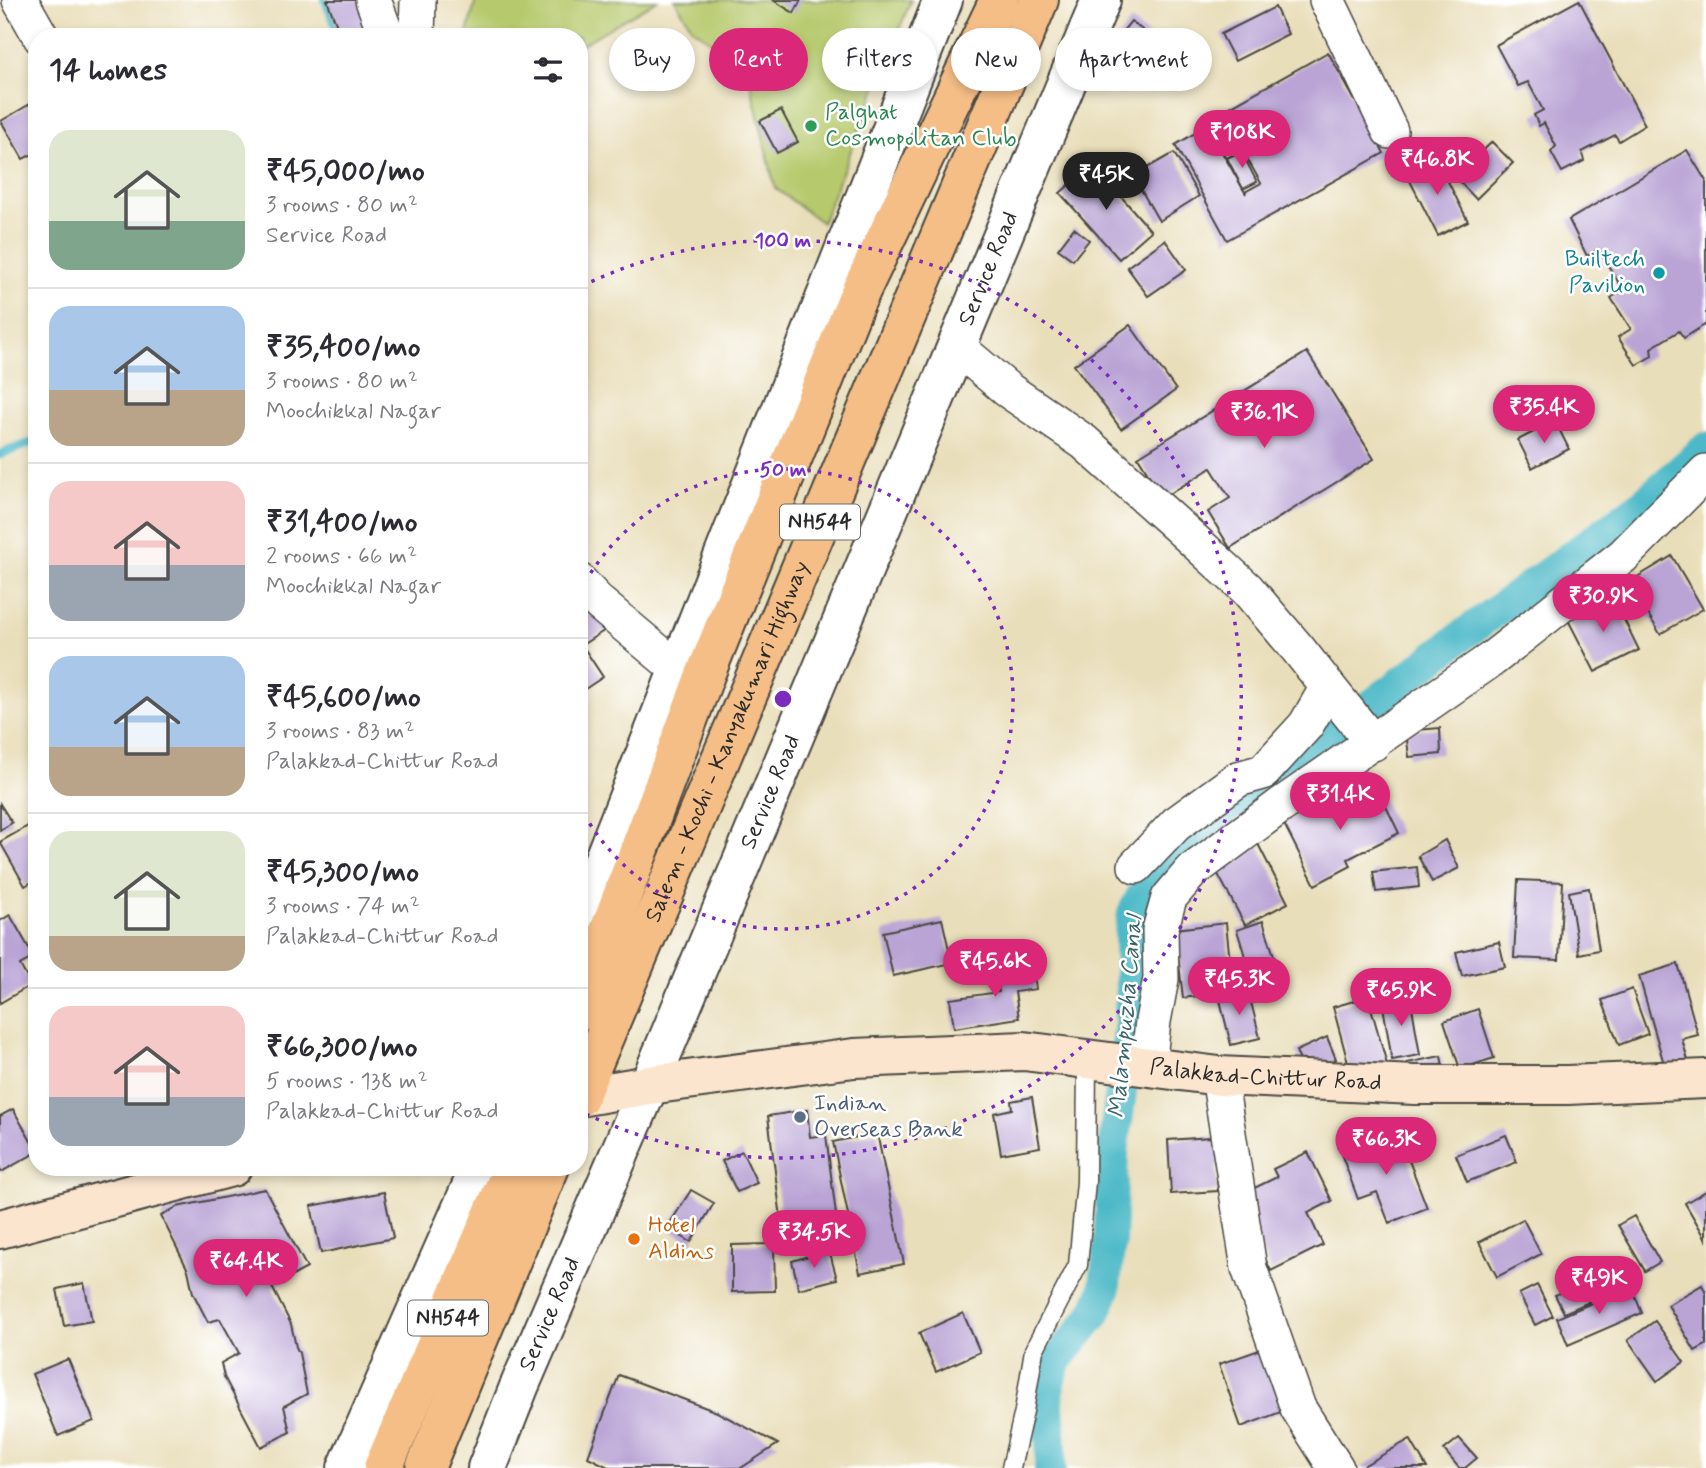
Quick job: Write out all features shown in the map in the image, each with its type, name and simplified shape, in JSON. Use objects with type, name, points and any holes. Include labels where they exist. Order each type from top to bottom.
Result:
[{"type":"highway","name":"Salem - Kochi - Kanyakumari Highway","points":[[588,987],[705,675],[856,301],[999,0]]},
{"type":"highway","name":"Salem - Kochi - Kanyakumari Highway","points":[[588,1076],[1039,0]]},
{"type":"highway","name":"NH544","points":[[383,1468],[509,1176]]},
{"type":"highway","name":"NH544","points":[[425,1468],[546,1176]]},
{"type":"main road","name":"Palakkad-Chittur Road","points":[[588,1095],[854,1058],[1024,1051],[1219,1076],[1415,1085],[1567,1085],[1706,1079]]},
{"type":"main road","points":[[0,1229],[198,1176]]},
{"type":"street","points":[[20,0],[36,28]]},
{"type":"street","points":[[373,0],[384,28]]},
{"type":"street","points":[[417,28],[418,0]]},
{"type":"street","points":[[588,875],[678,670],[943,0]]},
{"type":"street","name":"Service Road","points":[[487,1468],[1101,0]]},
{"type":"street","points":[[1327,0],[1390,131]]},
{"type":"street","points":[[957,347],[1008,390],[1084,442],[1247,589],[1373,743]]},
{"type":"street","points":[[1147,1067],[1161,979],[1160,930],[1169,898],[1192,871],[1280,806],[1492,659],[1623,556],[1706,471]]},
{"type":"street","points":[[588,591],[678,670]]},
{"type":"street","points":[[1136,866],[1176,824],[1238,779],[1263,772],[1306,725],[1328,687]]},
{"type":"street","points":[[1219,1076],[1249,1268],[1297,1408],[1336,1468]]},
{"type":"street","points":[[347,1468],[476,1176]]},
{"type":"lane","points":[[1011,1468],[1034,1350],[1078,1265],[1086,1182],[1088,1059]]},
{"type":"green space","points":[[476,0],[657,0],[588,41],[588,28],[468,28]]},
{"type":"green space","name":"Palghat Cosmopolitan Club","points":[[675,0],[911,0],[900,28],[822,28],[822,91],[875,91],[822,223],[775,188],[752,91],[808,91],[808,28],[709,28],[709,40],[692,28]]},
{"type":"building","points":[[327,0],[359,0],[370,28],[338,28]]},
{"type":"building","points":[[773,0],[801,0],[794,13]]},
{"type":"building","points":[[1579,0],[1645,125],[1619,141],[1615,135],[1582,152],[1584,161],[1562,172],[1551,152],[1556,146],[1544,123],[1539,126],[1534,115],[1543,110],[1528,82],[1518,86],[1496,45]]},
{"type":"building","points":[[1275,7],[1288,34],[1235,61],[1221,34]]},
{"type":"building","points":[[1131,21],[1140,28],[1125,28]]},
{"type":"building","points":[[1328,52],[1384,153],[1227,240],[1175,145],[1207,126],[1246,194],[1245,192],[1261,183],[1221,112]]},
{"type":"building","points":[[28,105],[28,156],[23,159],[1,121]]},
{"type":"building","points":[[781,110],[798,142],[777,153],[760,121]]},
{"type":"building","points":[[1492,142],[1513,163],[1476,199],[1455,177]]},
{"type":"building","name":"Builtech Pavilion","points":[[1687,150],[1706,181],[1706,324],[1684,338],[1679,331],[1651,348],[1652,356],[1636,365],[1618,337],[1631,329],[1611,298],[1623,290],[1598,249],[1587,256],[1569,220]]},
{"type":"building","points":[[1241,151],[1257,182],[1243,189],[1227,158]]},
{"type":"building","points":[[1174,153],[1199,196],[1159,221],[1133,176]]},
{"type":"building","points":[[1436,158],[1468,221],[1438,236],[1406,173]]},
{"type":"building","points":[[1093,164],[1151,231],[1119,259],[1060,193]]},
{"type":"building","points":[[1074,228],[1089,240],[1073,260],[1058,249]]},
{"type":"building","points":[[1165,240],[1186,270],[1148,296],[1127,267]]},
{"type":"building","points":[[1130,325],[1176,390],[1121,429],[1074,365]]},
{"type":"building","points":[[1307,352],[1374,459],[1230,548],[1208,512],[1230,498],[1211,468],[1163,498],[1138,457]]},
{"type":"building","points":[[1555,421],[1569,449],[1532,468],[1518,440]]},
{"type":"building","points":[[1672,556],[1703,609],[1660,634],[1629,582]]},
{"type":"building","points":[[1612,595],[1639,650],[1595,672],[1567,618]]},
{"type":"building","points":[[600,606],[613,625],[588,641],[588,613]]},
{"type":"building","points":[[588,654],[603,677],[588,687]]},
{"type":"building","points":[[1440,728],[1441,754],[1409,757],[1406,731]]},
{"type":"building","points":[[1375,784],[1399,833],[1348,859],[1351,866],[1315,885],[1283,822],[1335,796],[1338,803]]},
{"type":"building","points":[[0,804],[12,823],[0,830]]},
{"type":"building","points":[[28,826],[28,884],[25,886],[0,842]]},
{"type":"building","points":[[1255,838],[1288,903],[1245,925],[1211,861]]},
{"type":"building","points":[[1445,840],[1459,868],[1432,882],[1418,856]]},
{"type":"building","points":[[1417,867],[1419,887],[1376,892],[1373,872]]},
{"type":"building","points":[[1518,880],[1563,882],[1559,960],[1514,958]]},
{"type":"building","points":[[1589,888],[1599,950],[1579,954],[1569,892]]},
{"type":"building","points":[[10,915],[28,946],[28,960],[20,965],[28,980],[28,987],[0,1003],[0,921]]},
{"type":"building","points":[[942,919],[952,963],[893,976],[883,932]]},
{"type":"building","points":[[1263,921],[1281,978],[1254,986],[1237,930]]},
{"type":"building","points":[[1226,923],[1233,991],[1183,998],[1175,929]]},
{"type":"building","points":[[1499,942],[1505,967],[1462,976],[1456,952]]},
{"type":"building","points":[[1032,963],[1036,989],[1015,992],[1019,1018],[954,1028],[950,999],[999,992],[995,968]]},
{"type":"building","points":[[1678,964],[1698,1035],[1682,1039],[1689,1064],[1666,1071],[1639,976]]},
{"type":"building","points":[[1632,989],[1648,1034],[1619,1045],[1602,1000]]},
{"type":"building","points":[[1248,990],[1260,1038],[1231,1045],[1219,996]]},
{"type":"building","points":[[1410,995],[1420,1055],[1392,1060],[1382,1000]]},
{"type":"building","points":[[1368,997],[1390,1075],[1354,1085],[1333,1007]]},
{"type":"building","points":[[1478,1009],[1494,1058],[1460,1069],[1444,1021]]},
{"type":"building","points":[[1327,1037],[1336,1059],[1305,1073],[1296,1051]]},
{"type":"building","points":[[1441,1056],[1445,1076],[1411,1082],[1407,1063]]},
{"type":"building","points":[[1032,1097],[1040,1147],[1001,1154],[994,1113],[1012,1109],[1011,1101]]},
{"type":"building","points":[[13,1109],[28,1136],[28,1157],[1,1172],[0,1170],[0,1116]]},
{"type":"building","points":[[807,1110],[810,1137],[826,1135],[836,1215],[824,1217],[827,1244],[785,1250],[768,1116]]},
{"type":"building","points":[[877,1133],[904,1264],[860,1273],[833,1142]]},
{"type":"building","points":[[1399,1134],[1427,1208],[1389,1223],[1377,1192],[1358,1199],[1342,1156]]},
{"type":"building","points":[[1241,1135],[1216,1167],[1218,1191],[1171,1194],[1168,1140]]},
{"type":"building","points":[[1506,1135],[1517,1162],[1467,1182],[1456,1155]]},
{"type":"building","points":[[742,1151],[757,1183],[737,1192],[722,1161]]},
{"type":"building","points":[[1308,1152],[1332,1201],[1308,1213],[1323,1245],[1271,1271],[1236,1197],[1277,1177],[1273,1169]]},
{"type":"building","points":[[265,1189],[307,1268],[272,1287],[291,1324],[307,1394],[284,1406],[290,1432],[261,1447],[224,1377],[221,1363],[239,1353],[220,1319],[208,1322],[193,1293],[188,1270],[161,1216],[177,1207]]},
{"type":"building","points":[[691,1190],[714,1203],[691,1242],[667,1228]]},
{"type":"building","points":[[1706,1191],[1706,1239],[1685,1203]]},
{"type":"building","points":[[384,1192],[393,1238],[321,1253],[311,1206]]},
{"type":"building","points":[[1634,1216],[1660,1262],[1645,1271],[1618,1225]]},
{"type":"building","points":[[1523,1219],[1541,1254],[1497,1277],[1479,1242]]},
{"type":"building","points":[[774,1244],[775,1291],[732,1292],[732,1245]]},
{"type":"building","points":[[829,1250],[837,1279],[799,1289],[792,1261]]},
{"type":"building","points":[[84,1283],[92,1321],[64,1326],[57,1289]]},
{"type":"building","points":[[1580,1283],[1589,1302],[1564,1313],[1555,1295]]},
{"type":"building","points":[[1537,1285],[1553,1316],[1535,1325],[1519,1294]]},
{"type":"building","points":[[1702,1285],[1706,1292],[1706,1345],[1695,1351],[1668,1305]]},
{"type":"building","points":[[1631,1286],[1642,1313],[1568,1345],[1557,1318]]},
{"type":"building","points":[[963,1313],[980,1352],[936,1372],[919,1333]]},
{"type":"building","points":[[1655,1321],[1684,1362],[1657,1381],[1628,1340]]},
{"type":"building","points":[[1265,1348],[1286,1410],[1241,1427],[1219,1364]]},
{"type":"building","points":[[68,1359],[94,1421],[58,1436],[32,1374]]},
{"type":"building","points":[[619,1375],[717,1412],[778,1444],[741,1468],[610,1468],[588,1457]]},
{"type":"building","points":[[1459,1438],[1477,1458],[1465,1468],[1459,1468],[1444,1450]]},
{"type":"building","points":[[1410,1439],[1427,1468],[1360,1468]]},
{"type":"waterway","points":[[325,0],[337,28]]},
{"type":"waterway","points":[[0,455],[28,444]]},
{"type":"waterway","name":"Malampuzha Canal","points":[[1050,1468],[1049,1381],[1057,1360],[1094,1315],[1104,1292],[1110,1242],[1113,1151],[1130,1024],[1130,933],[1133,913],[1162,858],[1227,807],[1305,756],[1467,632],[1639,507],[1706,448]]},
{"type":"place","name":"Palghat Cosmopolitan Club","points":[[811,126]]},
{"type":"place","name":"Builtech Pavilion","points":[[1659,273]]},
{"type":"place","name":"Indian Overseas Bank","points":[[800,1117]]},
{"type":"place","name":"Hotel Aldins","points":[[634,1239]]}]
